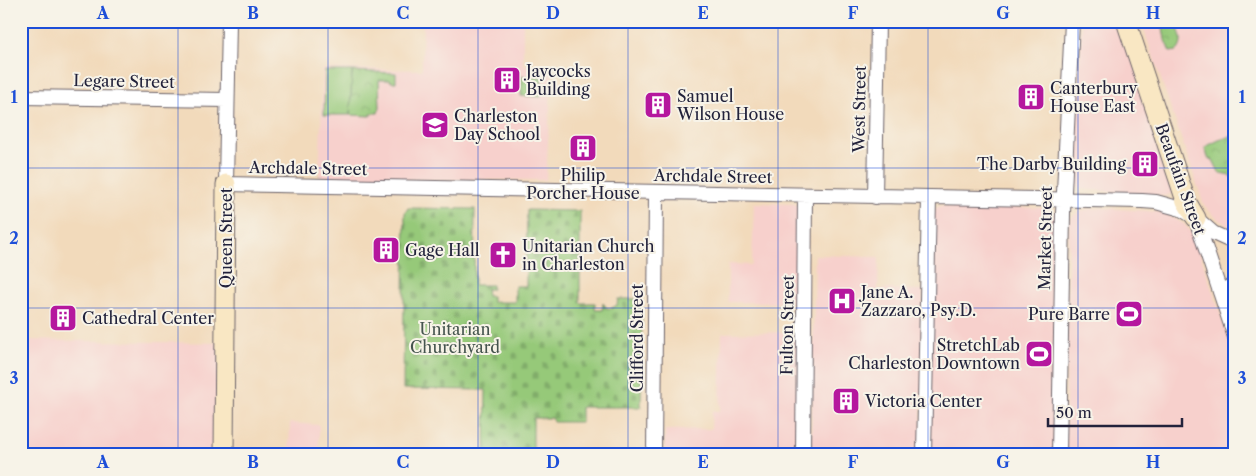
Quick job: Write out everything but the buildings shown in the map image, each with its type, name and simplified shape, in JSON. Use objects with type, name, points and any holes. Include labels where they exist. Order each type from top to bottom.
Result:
[{"type":"street","name":"Queen Street","points":[[224,455],[229,21]]},
{"type":"street","name":"West Street","points":[[875,196],[878,21]]},
{"type":"street","name":"Market Street","points":[[1059,455],[1063,199],[1072,21]]},
{"type":"street","name":"Beaufain Street","points":[[1126,21],[1186,201],[1196,218],[1235,337]]},
{"type":"street","name":"Legare Street","points":[[21,97],[227,100]]},
{"type":"street","name":"Archdale Street","points":[[226,184],[1156,202],[1181,209],[1196,218],[1214,233],[1235,243]]},
{"type":"street","name":"Clifford Street","points":[[654,455],[656,192]]},
{"type":"street","name":"Fulton Street","points":[[803,455],[805,195]]},
{"type":"street","points":[[924,455],[929,197]]},
{"type":"street","points":[[1220,292],[1235,284]]},
{"type":"shaded area","name":"Charleston Day School","points":[[423,21],[523,21],[523,65],[552,66],[546,180],[319,179],[323,69],[422,70]]},
{"type":"shaded area","points":[[1082,21],[1125,21],[1176,187],[1172,193],[1166,196],[1080,189],[1074,182]]},
{"type":"shaded area","points":[[1141,21],[1235,21],[1235,230],[1214,216],[1204,205]]},
{"type":"shaded area","points":[[754,203],[795,204],[800,208],[801,303],[728,302],[728,264],[752,265]]},
{"type":"shaded area","points":[[941,206],[1049,208],[1054,211],[1056,220],[1054,455],[928,455],[932,217],[936,208]]},
{"type":"shaded area","points":[[1104,208],[1162,212],[1184,224],[1194,235],[1235,358],[1235,455],[1065,455],[1069,223],[1078,212]]},
{"type":"shaded area","points":[[815,255],[879,257],[878,289],[923,290],[921,455],[811,455]]},
{"type":"shaded area","points":[[800,332],[799,455],[665,455],[665,430],[711,429],[712,411],[720,411],[722,333]]},
{"type":"shaded area","points":[[21,340],[221,343],[220,455],[21,455]]},
{"type":"shaded area","points":[[290,423],[319,425],[319,455],[289,455]]},
{"type":"green space","points":[[1162,21],[1172,21],[1177,28],[1181,44],[1177,51],[1170,52],[1165,40]]},
{"type":"green space","points":[[325,71],[352,71],[350,115],[324,115]]},
{"type":"green space","points":[[352,71],[396,73],[396,82],[379,80],[380,107],[378,113],[371,113],[371,116],[350,115]]},
{"type":"green space","points":[[522,76],[542,77],[541,97],[521,96]]},
{"type":"green space","points":[[1235,135],[1235,177],[1220,174],[1213,160],[1208,158],[1205,147]]},
{"type":"green space","name":"Unitarian Churchyard","points":[[408,208],[475,209],[474,285],[492,285],[492,289],[486,289],[487,296],[492,296],[492,302],[515,302],[515,286],[526,286],[527,210],[580,211],[580,303],[595,303],[595,310],[602,310],[603,303],[607,308],[612,308],[617,305],[618,299],[642,299],[641,407],[581,407],[581,422],[553,422],[552,418],[533,418],[533,453],[525,453],[525,455],[485,455],[486,390],[403,389],[405,213]]},
{"type":"place","name":"Jaycocks Building","points":[[507,80]]},
{"type":"place","name":"Canterbury House East","points":[[1031,97]]},
{"type":"place","name":"Samuel Wilson House","points":[[658,105]]},
{"type":"place","name":"Charleston Day School","points":[[435,125]]},
{"type":"place","name":"Philip Porcher House","points":[[583,148]]},
{"type":"place","name":"The Darby Building","points":[[1145,164]]},
{"type":"place","name":"Gage Hall","points":[[386,250]]},
{"type":"place","name":"Unitarian Church in Charleston","points":[[503,255]]},
{"type":"place","name":"Jane A. Zazzaro, Psy.D.","points":[[842,301]]},
{"type":"place","name":"Pure Barre","points":[[1129,314]]},
{"type":"place","name":"Cathedral Center","points":[[63,318]]},
{"type":"place","name":"StretchLab Charleston Downtown","points":[[1039,354]]},
{"type":"place","name":"Victoria Center","points":[[846,401]]}]
